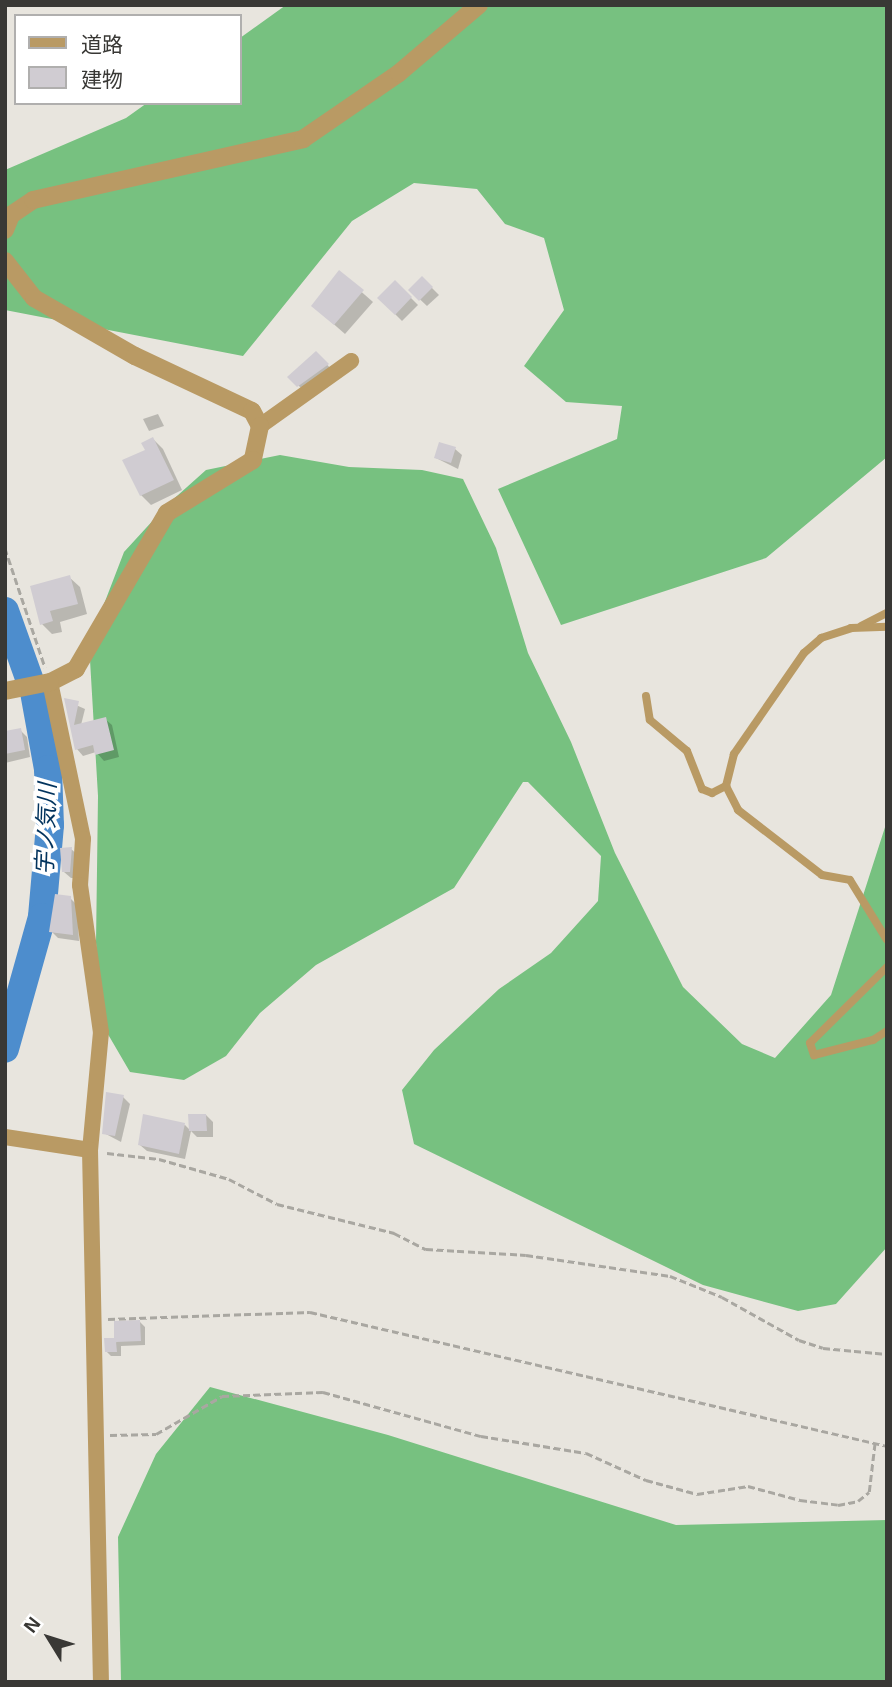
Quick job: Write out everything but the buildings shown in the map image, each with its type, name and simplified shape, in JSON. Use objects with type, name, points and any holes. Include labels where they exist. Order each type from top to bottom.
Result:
[{"type":"street","points":[[5,230],[11,215],[33,200],[303,139],[399,73],[479,5]]},
{"type":"street","points":[[5,261],[34,298],[135,356],[252,411],[260,426],[253,460],[167,513],[76,669],[50,682],[10,690]]},
{"type":"street","points":[[260,426],[351,361]]},
{"type":"street","points":[[50,682],[83,839],[80,885],[101,1032],[90,1150],[101,1682]]},
{"type":"street","points":[[5,1137],[90,1150]]},
{"type":"lane","points":[[887,613],[858,627],[821,638],[804,653],[734,754],[726,786],[738,810],[822,875],[850,880],[887,940]]},
{"type":"lane","points":[[858,627],[887,627]]},
{"type":"lane","points":[[646,696],[650,720],[687,751],[702,789],[712,793],[726,786]]},
{"type":"lane","points":[[887,967],[810,1043],[814,1055],[873,1040],[887,1031]]},
{"type":"path","points":[[5,548],[50,682]]},
{"type":"path","points":[[90,1150],[159,1159],[229,1178],[277,1204],[394,1233],[426,1249],[526,1255],[645,1270],[722,1297],[799,1340],[823,1348],[887,1354]]},
{"type":"path","points":[[94,1320],[310,1312],[887,1446]]},
{"type":"path","points":[[96,1436],[156,1434],[222,1396],[323,1392],[481,1436],[586,1452],[646,1480],[696,1494],[748,1486],[800,1500],[838,1504],[858,1500],[869,1492],[876,1442]]},
{"type":"green space","points":[[286,5],[887,5],[887,457],[766,558],[561,625],[498,489],[617,439],[622,406],[566,402],[524,366],[564,310],[544,238],[505,224],[477,189],[414,183],[352,221],[243,356],[5,310],[5,170],[126,118],[144,105],[242,105],[242,37]]},
{"type":"green space","points":[[280,455],[349,467],[422,470],[463,479],[496,548],[528,653],[571,742],[615,853],[683,987],[742,1044],[775,1058],[831,995],[887,821],[887,1247],[836,1304],[798,1311],[703,1285],[414,1144],[402,1090],[434,1050],[499,989],[551,953],[598,901],[601,856],[528,782],[523,782],[454,888],[316,965],[260,1013],[226,1056],[184,1080],[130,1072],[102,1024],[96,943],[98,796],[89,643],[124,552],[168,504],[206,470]]},
{"type":"green space","points":[[210,1387],[388,1435],[676,1525],[887,1520],[887,1682],[121,1682],[118,1537],[156,1454]]},
{"type":"waterway","name":"宇ノ気川","points":[[5,611],[34,692],[48,769],[50,825],[42,917],[5,1049]]}]
